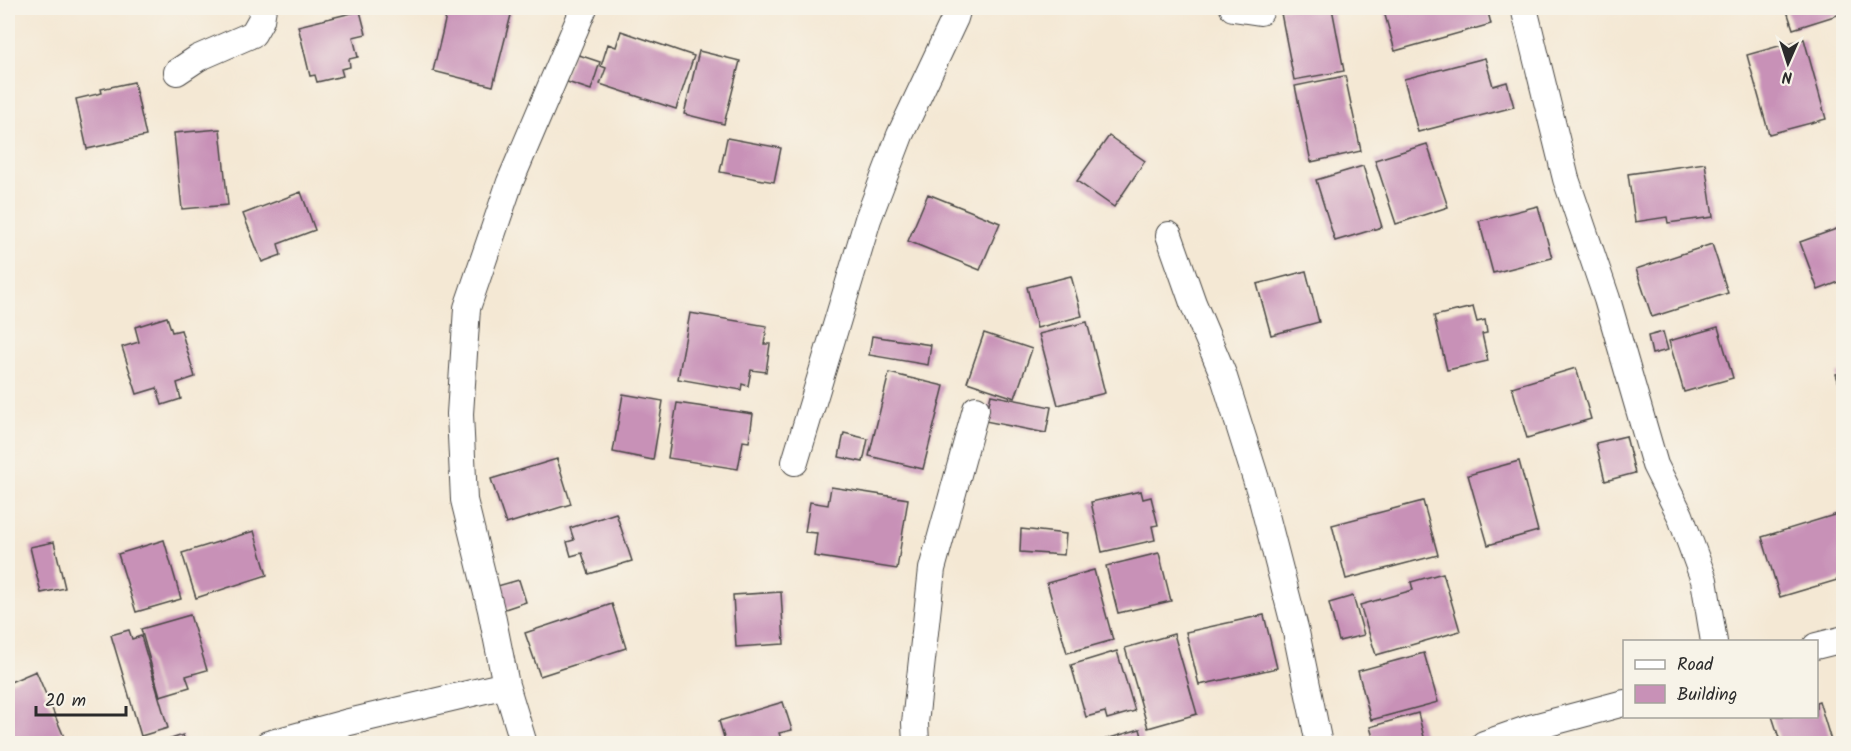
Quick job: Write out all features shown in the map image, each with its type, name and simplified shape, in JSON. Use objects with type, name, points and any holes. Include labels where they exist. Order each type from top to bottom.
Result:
[{"type":"street","points":[[177,72],[198,58],[253,34],[261,21],[263,8]]},
{"type":"street","points":[[524,744],[506,686],[491,610],[464,500],[460,414],[467,308],[510,182],[584,8]]},
{"type":"street","points":[[795,462],[868,219],[900,135],[958,8]]},
{"type":"street","points":[[1233,8],[1260,12]]},
{"type":"street","points":[[1524,8],[1566,179],[1607,299],[1654,465],[1680,515],[1704,580],[1714,640]]},
{"type":"street","points":[[1169,235],[1193,303],[1223,374],[1260,492],[1296,632],[1319,744]]},
{"type":"street","points":[[916,744],[915,723],[932,569],[976,409]]},
{"type":"street","points":[[1818,646],[1844,639]]},
{"type":"street","points":[[268,744],[345,723],[506,686]]},
{"type":"street","points":[[1484,744],[1530,728],[1623,703]]},
{"type":"building","points":[[448,8],[496,8],[512,11],[493,86],[433,71]]},
{"type":"building","points":[[1280,8],[1332,8],[1344,71],[1294,80]]},
{"type":"building","points":[[1383,8],[1487,8],[1491,24],[1395,51]]},
{"type":"building","points":[[1786,8],[1844,8],[1844,13],[1793,29]]},
{"type":"building","points":[[360,11],[366,34],[353,37],[358,57],[349,59],[350,67],[341,69],[343,76],[317,82],[315,75],[310,76],[298,26]]},
{"type":"building","points":[[621,31],[694,56],[676,109],[600,84],[606,68],[601,66],[608,44],[616,47]]},
{"type":"building","points":[[1804,39],[1826,119],[1769,134],[1747,55]]},
{"type":"building","points":[[699,51],[740,61],[724,124],[684,114]]},
{"type":"building","points":[[573,53],[600,62],[591,90],[564,81]]},
{"type":"building","points":[[1485,58],[1493,86],[1507,82],[1514,107],[1418,132],[1404,79]]},
{"type":"building","points":[[1345,76],[1361,151],[1311,162],[1295,86]]},
{"type":"building","points":[[134,82],[146,136],[87,149],[76,99],[102,93],[101,89]]},
{"type":"building","points":[[220,129],[228,205],[182,209],[174,133]]},
{"type":"building","points":[[1109,136],[1145,161],[1114,207],[1077,181]]},
{"type":"building","points":[[727,138],[781,148],[774,182],[720,172]]},
{"type":"building","points":[[1427,144],[1448,207],[1396,224],[1375,160]]},
{"type":"building","points":[[1705,163],[1713,217],[1668,223],[1667,217],[1635,222],[1628,174]]},
{"type":"building","points":[[1363,166],[1382,227],[1335,241],[1316,180]]},
{"type":"building","points":[[301,192],[315,230],[278,244],[281,255],[262,262],[243,214]]},
{"type":"building","points":[[928,194],[1000,223],[980,270],[908,241]]},
{"type":"building","points":[[1538,206],[1552,258],[1493,273],[1479,221]]},
{"type":"building","points":[[1842,227],[1844,232],[1844,280],[1818,290],[1800,242]]},
{"type":"building","points":[[1712,244],[1728,293],[1652,317],[1636,269]]},
{"type":"building","points":[[1306,271],[1319,322],[1271,335],[1257,284]]},
{"type":"building","points":[[1071,276],[1082,316],[1037,328],[1027,287]]},
{"type":"building","points":[[1473,307],[1477,322],[1485,320],[1487,333],[1482,334],[1488,361],[1447,370],[1434,316]]},
{"type":"building","points":[[690,313],[767,326],[764,344],[770,344],[766,372],[751,370],[748,386],[742,384],[741,390],[678,379]]},
{"type":"building","points":[[167,317],[172,332],[181,330],[195,377],[177,383],[181,399],[162,405],[157,388],[137,394],[122,347],[139,342],[135,327]]},
{"type":"building","points":[[1087,322],[1105,393],[1058,405],[1039,334]]},
{"type":"building","points":[[1718,327],[1733,378],[1684,392],[1669,341]]},
{"type":"building","points":[[1663,332],[1668,350],[1652,354],[1648,336]]},
{"type":"building","points":[[984,333],[1032,349],[1015,398],[967,382]]},
{"type":"building","points":[[872,336],[931,345],[928,365],[869,355]]},
{"type":"building","points":[[1576,368],[1591,419],[1527,438],[1512,387]]},
{"type":"building","points":[[1844,372],[1844,396],[1843,396],[1836,374]]},
{"type":"building","points":[[889,373],[944,386],[923,469],[869,456]]},
{"type":"building","points":[[623,394],[663,401],[653,460],[613,452]]},
{"type":"building","points":[[991,395],[1051,407],[1046,433],[985,421]]},
{"type":"building","points":[[677,403],[753,414],[749,442],[743,441],[738,469],[668,458]]},
{"type":"building","points":[[844,433],[868,439],[863,462],[839,457]]},
{"type":"building","points":[[1626,436],[1635,473],[1605,481],[1596,443]]},
{"type":"building","points":[[557,459],[571,504],[506,524],[491,479]]},
{"type":"building","points":[[1519,461],[1538,531],[1488,545],[1468,475]]},
{"type":"building","points":[[831,487],[908,499],[897,569],[814,556],[817,533],[805,532],[810,502],[828,505]]},
{"type":"building","points":[[1141,491],[1143,499],[1151,497],[1158,525],[1152,526],[1155,540],[1102,552],[1091,502]]},
{"type":"building","points":[[1423,501],[1438,555],[1346,579],[1332,525]]},
{"type":"building","points":[[1844,512],[1844,578],[1780,597],[1762,537]]},
{"type":"building","points":[[616,513],[632,561],[589,574],[582,553],[571,556],[567,542],[574,540],[570,528]]},
{"type":"building","points":[[1021,529],[1066,534],[1064,555],[1020,552]]},
{"type":"building","points":[[254,531],[267,575],[196,598],[182,553]]},
{"type":"building","points":[[164,540],[181,599],[136,612],[118,554]]},
{"type":"building","points":[[54,542],[65,588],[41,593],[30,547]]},
{"type":"building","points":[[1159,553],[1171,601],[1118,613],[1106,566]]},
{"type":"building","points":[[1094,570],[1113,640],[1067,653],[1047,583]]},
{"type":"building","points":[[1443,573],[1460,631],[1376,655],[1360,605],[1413,590],[1411,582]]},
{"type":"building","points":[[519,580],[526,602],[502,610],[494,587]]},
{"type":"building","points":[[781,592],[784,644],[736,647],[733,595]]},
{"type":"building","points":[[1353,596],[1364,635],[1339,641],[1329,603]]},
{"type":"building","points":[[612,604],[626,648],[540,676],[525,633]]},
{"type":"building","points":[[190,615],[207,670],[186,676],[190,687],[160,696],[141,629]]},
{"type":"building","points":[[1264,615],[1277,668],[1199,685],[1186,632]]},
{"type":"building","points":[[129,630],[132,639],[141,636],[168,728],[141,736],[111,635]]},
{"type":"building","points":[[1174,634],[1197,714],[1148,728],[1125,648]]},
{"type":"building","points":[[1117,651],[1135,711],[1107,719],[1105,712],[1086,717],[1071,665]]},
{"type":"building","points":[[1424,653],[1438,702],[1371,720],[1358,671]]},
{"type":"building","points":[[36,671],[67,744],[8,744],[8,683]]},
{"type":"building","points":[[1818,701],[1832,744],[1781,744],[1773,718],[1818,718]]},
{"type":"building","points":[[783,702],[792,730],[779,733],[783,744],[726,744],[719,721]]},
{"type":"building","points":[[1418,713],[1425,741],[1415,744],[1375,744],[1370,727]]},
{"type":"building","points":[[1140,729],[1144,744],[1093,744],[1093,743]]},
{"type":"building","points":[[183,735],[186,744],[159,744],[159,743]]}]
